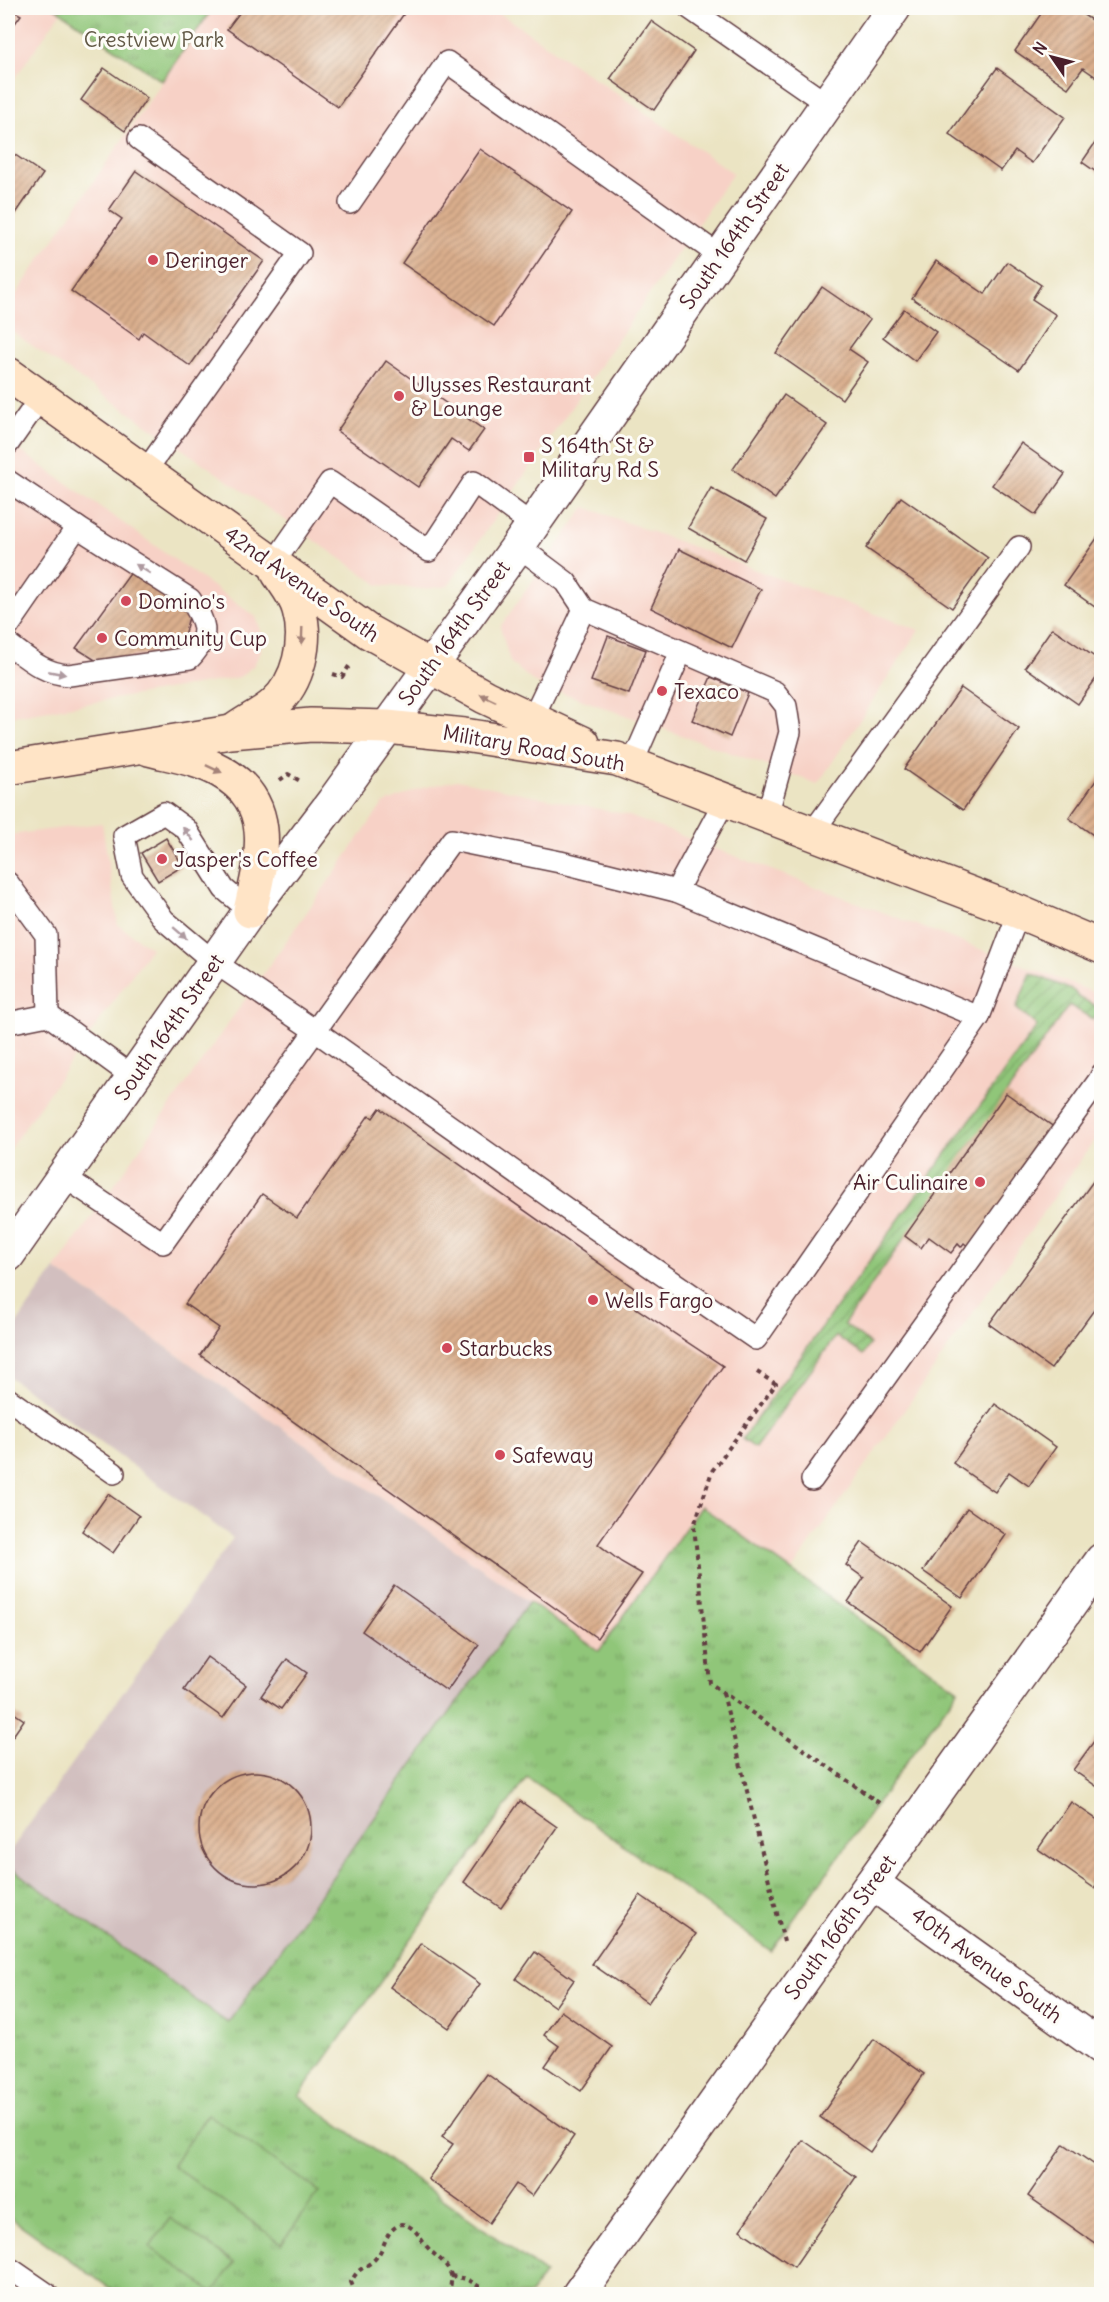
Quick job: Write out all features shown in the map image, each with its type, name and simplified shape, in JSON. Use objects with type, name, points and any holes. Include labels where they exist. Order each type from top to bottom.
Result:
[{"type":"main road","name":"42nd Avenue South","points":[[8,374],[369,632],[430,668],[527,731],[625,762]]},
{"type":"main road","points":[[231,732],[275,704],[291,682],[299,662],[303,632],[299,608],[273,564]]},
{"type":"main road","name":"Military Road South","points":[[8,768],[231,732],[311,725],[387,727],[464,735],[527,731]]},
{"type":"main road","points":[[138,746],[219,770],[239,784],[253,801],[262,826],[262,860],[250,911]]},
{"type":"main road","name":"Military Road South","points":[[625,762],[1019,912],[1101,947]]},
{"type":"street","name":"South 164th Street","points":[[8,1254],[250,911],[387,727],[525,535],[894,8]]},
{"type":"street","name":"South 166th Street","points":[[579,2295],[1101,1560]]},
{"type":"street","name":"40th Avenue South","points":[[873,1883],[1101,2048]]},
{"type":"lane","points":[[689,8],[827,104]]},
{"type":"lane","points":[[350,203],[447,62],[720,256]]},
{"type":"lane","points":[[139,139],[300,253],[145,472]]},
{"type":"lane","points":[[8,444],[41,397]]},
{"type":"lane","points":[[8,481],[190,599],[200,613],[204,626],[204,638],[199,649],[190,658],[69,675],[56,675],[45,671],[8,644]]},
{"type":"lane","points":[[273,564],[330,482],[429,551],[474,482],[566,582],[584,609],[775,692],[786,706],[790,732],[767,816]]},
{"type":"lane","points":[[8,627],[76,527]]},
{"type":"lane","points":[[812,833],[1019,547]]},
{"type":"lane","points":[[527,731],[584,609]]},
{"type":"lane","points":[[625,762],[681,652]]},
{"type":"lane","points":[[676,891],[725,800]]},
{"type":"lane","points":[[250,911],[224,889],[186,829],[164,813],[124,836],[132,876],[164,920],[214,962],[756,1339],[979,1017],[1019,912]]},
{"type":"lane","points":[[63,1176],[163,1243],[452,840],[560,862],[676,891],[979,1017]]},
{"type":"lane","points":[[8,883],[46,935],[48,1015]]},
{"type":"lane","points":[[8,1023],[48,1015],[133,1077]]},
{"type":"lane","points":[[812,1480],[1099,1080],[1101,1074]]},
{"type":"lane","points":[[8,1399],[114,1473]]},
{"type":"lane","points":[[8,2277],[12,2270],[47,2295]]},
{"type":"path","points":[[325,672],[342,677],[354,659]]},
{"type":"path","points":[[288,774],[292,764]]},
{"type":"path","points":[[757,1372],[776,1384],[712,1471],[694,1526],[710,1683],[882,1805]]},
{"type":"path","points":[[723,1692],[784,1942]]},
{"type":"path","points":[[347,2295],[355,2294],[351,2282],[355,2274],[375,2258],[390,2230],[401,2224],[417,2232],[427,2248],[443,2260],[452,2277],[448,2295]]},
{"type":"path","points":[[452,2277],[466,2279],[491,2295]]},
{"type":"shaded area","points":[[8,8],[55,8],[61,12],[8,88]]},
{"type":"shaded area","points":[[213,8],[492,8],[733,173],[448,586],[423,589],[379,585],[8,329],[8,306]]},
{"type":"shaded area","points":[[8,442],[256,617],[261,631],[261,651],[254,665],[240,677],[8,717]]},
{"type":"shaded area","points":[[585,507],[919,630],[818,784],[535,683],[510,662],[500,627]]},
{"type":"shaded area","points":[[457,780],[624,814],[1101,995],[1101,1131],[792,1570],[701,1506],[599,1651],[55,1269],[383,804],[422,788]]},
{"type":"shaded area","points":[[102,823],[118,925],[151,948],[8,1151],[8,835]]},
{"type":"shaded area","points":[[55,1269],[529,1602],[228,2023],[8,1866],[8,1854],[233,1538],[8,1376],[8,1336]]},
{"type":"green space","name":"Crestview Park","points":[[55,8],[213,8],[162,81]]},
{"type":"green space","points":[[1031,973],[1074,991],[1078,997],[1100,1008],[1101,1014],[1093,1019],[1069,1005],[844,1324],[870,1344],[863,1355],[836,1336],[755,1448],[742,1439],[1037,1026],[1016,1008]]},
{"type":"green space","points":[[701,1506],[958,1690],[771,1951],[527,1777],[299,2096],[545,2273],[530,2294],[118,2294],[8,2216],[8,1866],[228,2023],[529,1602],[599,1651]]},
{"type":"green space","points":[[208,2114],[319,2192],[282,2243],[172,2165]]},
{"type":"green space","points":[[170,2218],[234,2263],[213,2292],[150,2247]]},
{"type":"building","points":[[8,8],[21,15],[8,33]]},
{"type":"building","points":[[243,8],[408,8],[338,107],[227,29]]},
{"type":"building","points":[[1045,8],[1073,8],[1102,27],[1102,81],[1083,68],[1068,88],[1015,51]]},
{"type":"building","points":[[651,21],[694,51],[654,110],[610,79]]},
{"type":"building","points":[[104,68],[147,98],[125,131],[81,100]]},
{"type":"building","points":[[997,68],[1065,117],[1032,163],[1015,151],[1001,171],[949,134]]},
{"type":"building","points":[[1102,133],[1102,176],[1082,162]]},
{"type":"building","points":[[480,149],[572,212],[494,326],[402,263]]},
{"type":"building","points":[[8,150],[43,174],[8,225]]},
{"type":"building","points":[[136,171],[264,261],[190,366],[143,332],[139,339],[71,291],[122,219],[109,210]]},
{"type":"building","points":[[936,261],[985,294],[1007,262],[1041,285],[1032,299],[1056,315],[1019,370],[912,298]]},
{"type":"building","points":[[822,287],[870,320],[849,349],[868,362],[842,399],[776,353]]},
{"type":"building","points":[[904,309],[936,332],[915,361],[883,337]]},
{"type":"building","name":"Ulysses Restaurant & Lounge","points":[[386,361],[484,430],[469,451],[451,439],[418,487],[337,431]]},
{"type":"building","points":[[784,395],[827,425],[775,499],[733,469]]},
{"type":"building","points":[[1021,443],[1065,474],[1036,515],[992,485]]},
{"type":"building","points":[[711,488],[767,519],[744,560],[688,528]]},
{"type":"building","points":[[901,497],[988,558],[952,608],[866,548]]},
{"type":"building","points":[[1102,531],[1102,612],[1064,585]]},
{"type":"building","points":[[679,549],[761,589],[732,648],[651,608]]},
{"type":"building","points":[[132,571],[190,613],[181,647],[100,663],[76,648]]},
{"type":"building","points":[[1052,628],[1102,662],[1102,670],[1078,704],[1025,667]]},
{"type":"building","points":[[608,636],[646,650],[629,694],[591,681]]},
{"type":"building","points":[[711,677],[748,693],[730,737],[692,720]]},
{"type":"building","points":[[961,688],[1019,729],[963,810],[904,769]]},
{"type":"building","points":[[1102,772],[1102,841],[1069,818]]},
{"type":"building","name":"Jasper's Coffee","points":[[166,838],[183,866],[158,881],[141,853]]},
{"type":"building","name":"Air Culinaire","points":[[1006,1093],[1055,1128],[970,1248],[964,1243],[961,1247],[958,1244],[951,1253],[929,1237],[921,1248],[905,1236]]},
{"type":"building","name":"Safeway","points":[[380,1108],[644,1295],[636,1308],[723,1366],[598,1544],[621,1562],[642,1574],[597,1638],[200,1355],[219,1328],[185,1304],[262,1194],[297,1218],[369,1115],[373,1118]]},
{"type":"building","points":[[1102,1169],[1102,1299],[1051,1369],[989,1324]]},
{"type":"building","points":[[995,1404],[1056,1447],[1029,1486],[1009,1472],[995,1492],[953,1463]]},
{"type":"building","points":[[108,1494],[139,1516],[113,1553],[82,1531]]},
{"type":"building","points":[[967,1508],[1006,1535],[962,1598],[923,1571]]},
{"type":"building","points":[[862,1542],[952,1606],[920,1652],[848,1602],[864,1578],[846,1565]]},
{"type":"building","points":[[394,1585],[479,1645],[447,1691],[362,1631]]},
{"type":"building","points":[[207,1657],[246,1685],[223,1718],[184,1690]]},
{"type":"building","points":[[287,1659],[307,1673],[281,1709],[261,1696]]},
{"type":"building","points":[[8,1709],[24,1720],[8,1743]]},
{"type":"building","points":[[1100,1733],[1102,1734],[1102,1790],[1073,1770]]},
{"type":"building","points":[[255,1772],[276,1777],[294,1789],[306,1807],[311,1828],[306,1849],[294,1867],[276,1879],[255,1884],[234,1879],[216,1867],[204,1849],[199,1828],[204,1807],[216,1789],[234,1777]]},
{"type":"building","points":[[520,1801],[557,1827],[501,1908],[464,1882]]},
{"type":"building","points":[[1071,1802],[1102,1823],[1102,1877],[1094,1888],[1038,1849]]},
{"type":"building","points":[[640,1895],[696,1934],[648,2003],[592,1964]]},
{"type":"building","points":[[421,1943],[480,1984],[449,2028],[390,1987]]},
{"type":"building","points":[[535,1952],[574,1980],[555,2007],[516,1979]]},
{"type":"building","points":[[561,2011],[612,2047],[581,2091],[545,2066],[559,2046],[544,2035]]},
{"type":"building","points":[[874,2039],[924,2074],[870,2152],[820,2117]]},
{"type":"building","points":[[487,2074],[574,2136],[532,2196],[516,2184],[489,2223],[428,2179],[453,2144],[442,2137]]},
{"type":"building","points":[[803,2140],[856,2177],[794,2267],[740,2230]]},
{"type":"building","points":[[1064,2144],[1102,2170],[1102,2248],[1028,2196]]},
{"type":"place","name":"Deringer","points":[[153,260]]},
{"type":"place","name":"Ulysses Restaurant & Lounge","points":[[399,396]]},
{"type":"place","name":"S 164th St & Military Rd S","points":[[529,457]]},
{"type":"place","name":"Domino's","points":[[126,601]]},
{"type":"place","name":"Community Cup","points":[[102,638]]},
{"type":"place","name":"Texaco","points":[[662,691]]},
{"type":"place","name":"Jasper's Coffee","points":[[162,859]]},
{"type":"place","name":"Air Culinaire","points":[[980,1182]]},
{"type":"place","name":"Wells Fargo","points":[[593,1300]]},
{"type":"place","name":"Starbucks","points":[[447,1348]]},
{"type":"place","name":"Safeway","points":[[500,1455]]}]
